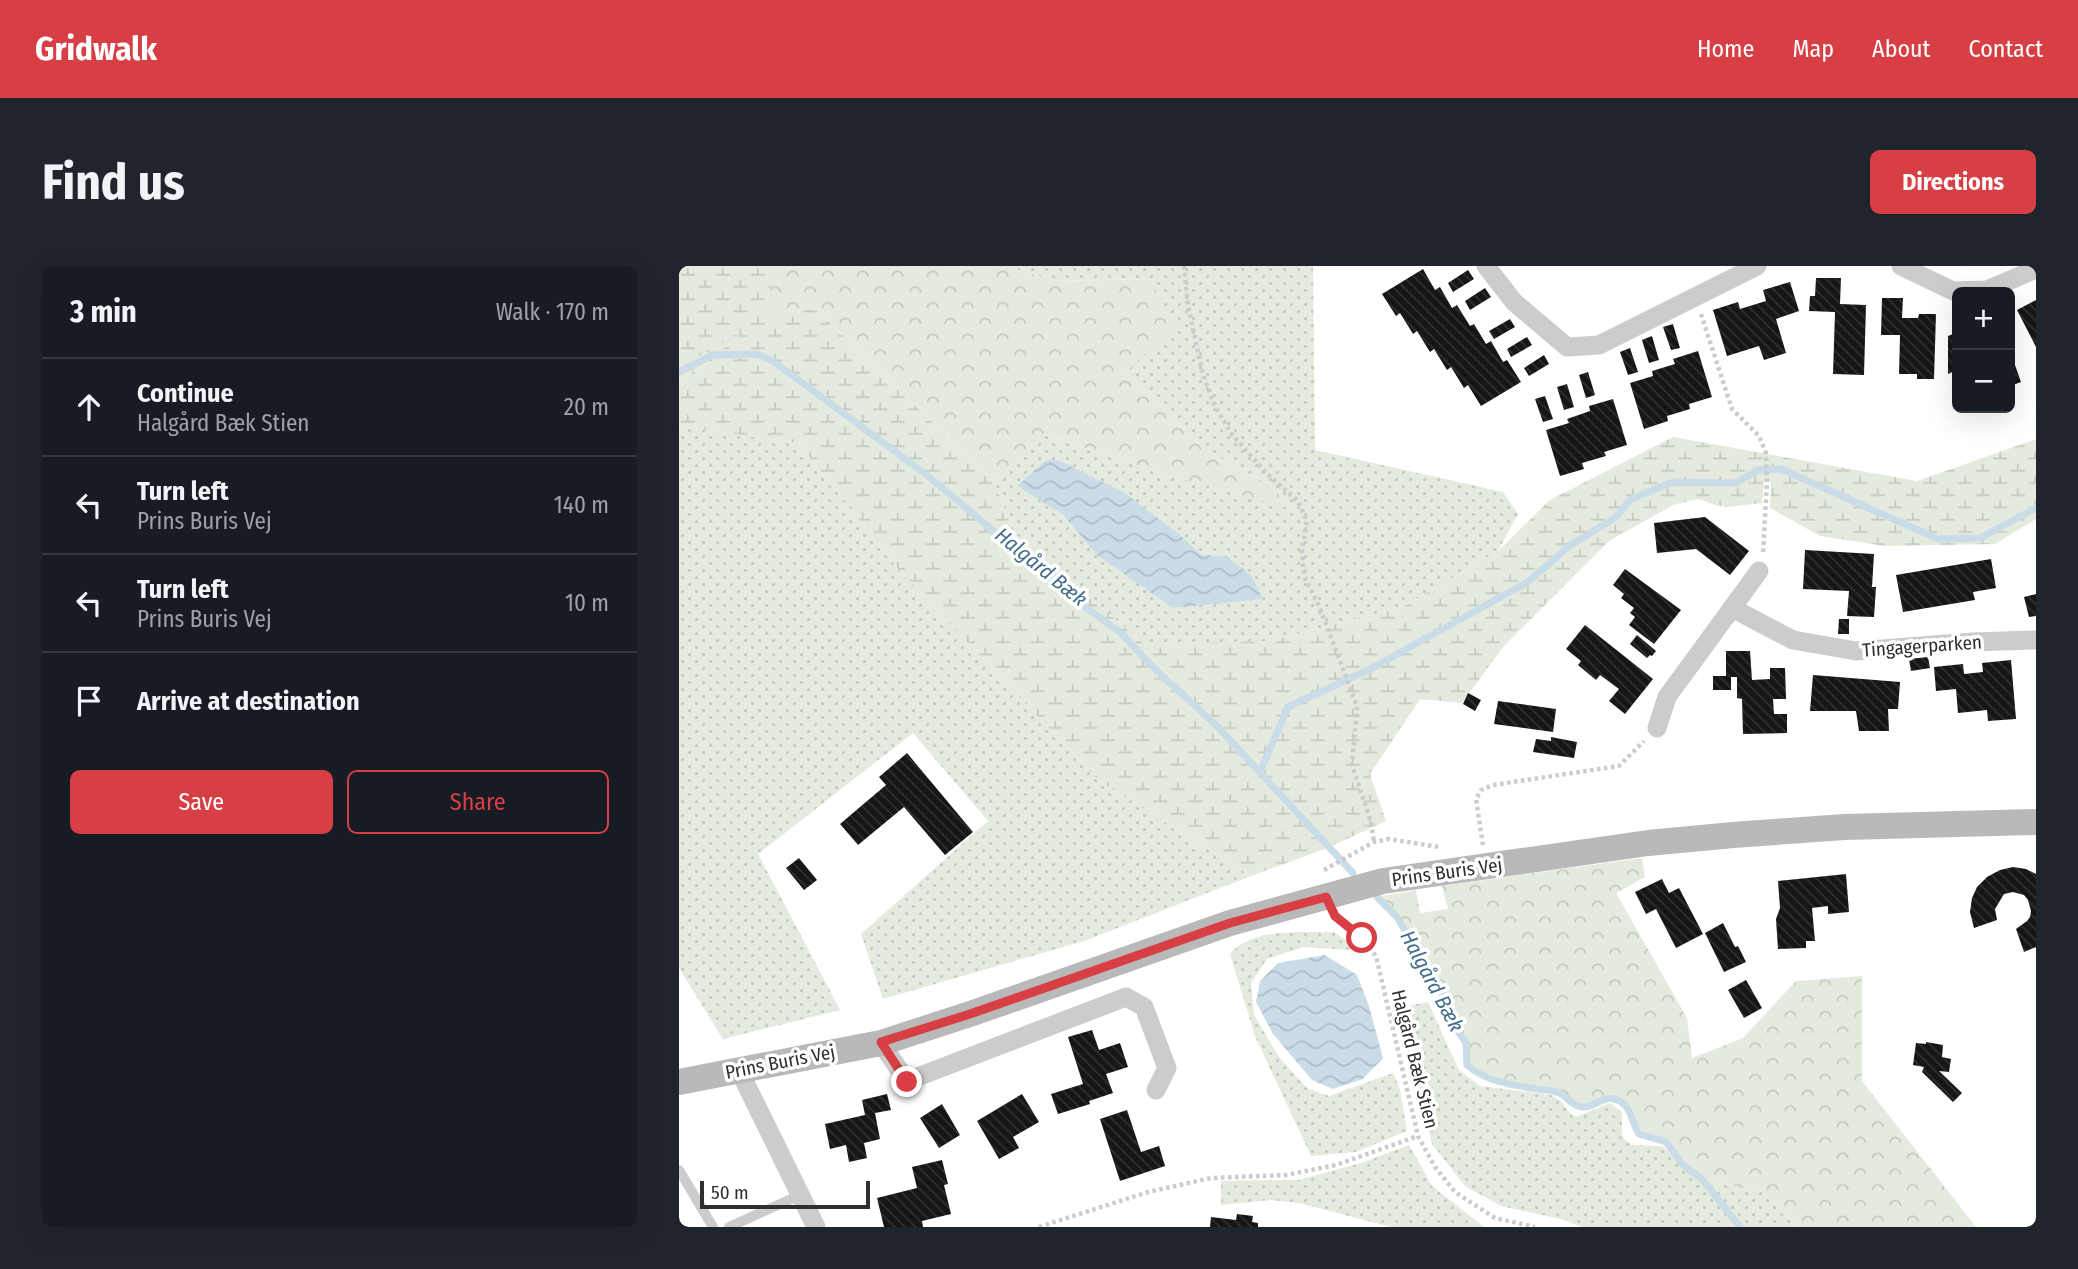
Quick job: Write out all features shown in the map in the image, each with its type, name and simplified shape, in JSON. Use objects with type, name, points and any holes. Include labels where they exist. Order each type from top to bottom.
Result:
[{"type":"street","points":[[1486,266],[1514,302],[1567,347],[1599,345],[1757,266]]},
{"type":"street","points":[[1901,266],[1953,291],[1987,290],[2032,268]]},
{"type":"street","points":[[1657,728],[1667,697],[1759,571]]},
{"type":"street","name":"Tingagerparken","points":[[1732,608],[1793,640],[1856,651],[2036,640]]},
{"type":"street","name":"Prins Buris Vej","points":[[679,1082],[881,1042],[970,1014],[1230,923],[1321,886],[1383,881],[1648,844],[1844,827],[2036,822]]},
{"type":"street","points":[[881,1042],[907,1082],[1126,997],[1144,1007],[1167,1068],[1156,1090]]},
{"type":"street","points":[[739,1070],[816,1227]]},
{"type":"lane","points":[[679,1170],[713,1227]]},
{"type":"lane","points":[[729,1227],[800,1195]]},
{"type":"path","points":[[1184,266],[1203,375],[1215,406],[1231,433],[1266,473],[1298,501],[1307,521],[1303,549],[1304,576],[1319,606],[1357,706],[1352,765],[1371,822],[1374,842]]},
{"type":"path","points":[[1695,297],[1732,409],[1759,436],[1766,453],[1764,550],[1759,571]]},
{"type":"path","points":[[1483,845],[1476,799],[1481,790],[1493,785],[1619,766],[1657,728]]},
{"type":"path","points":[[1321,886],[1359,849]]},
{"type":"path","name":"Halgård Bæk Stien","points":[[1321,886],[1335,916],[1362,938],[1376,956],[1418,1136],[1435,1167],[1455,1192],[1495,1218],[1535,1227]]},
{"type":"path","points":[[1039,1227],[1148,1192],[1198,1181],[1286,1175],[1336,1165],[1418,1136]]},
{"type":"green space","points":[[679,266],[1005,266],[1054,281],[1149,279],[1176,325],[1126,372],[1205,450],[1270,485],[1292,509],[1154,471],[1043,434],[995,483],[815,309],[745,331],[702,367],[679,380]]},
{"type":"green space","points":[[679,266],[775,266],[766,316],[815,309],[995,483],[1013,532],[1144,644],[1270,641],[1403,607],[1498,551],[1550,500],[1673,437],[1917,481],[2036,439],[2036,519],[1995,544],[1885,546],[1820,536],[1770,508],[1771,482],[1764,482],[1762,503],[1727,507],[1698,499],[1673,505],[1609,541],[1503,647],[1462,703],[1420,699],[1370,774],[1386,821],[1325,849],[1251,876],[1099,781],[899,570],[798,443],[679,426],[679,380],[702,367],[742,333],[679,364]]},
{"type":"green space","points":[[1005,266],[1313,266],[1315,450],[1503,492],[1518,514],[1498,551],[1403,607],[1270,641],[1144,644],[1013,532],[995,483],[1042,434],[1154,471],[1291,508],[1270,485],[1205,450],[1126,372],[1149,279],[1054,281]],"holes":[[[1125,493],[1202,555],[1226,556],[1097,555],[1061,513]]]},
{"type":"green space","points":[[679,426],[798,443],[899,570],[1099,781],[1251,876],[1084,941],[883,999],[861,934],[988,821],[913,733],[758,854],[840,1010],[723,1039],[679,968]]},
{"type":"green space","points":[[1642,858],[1645,877],[1616,893],[1687,1018],[1692,1058],[1743,1038],[1796,981],[1862,976],[1862,1081],[1976,1227],[1801,1227],[1761,1192],[1702,1179],[1683,1165],[1666,1142],[1639,1134],[1627,1109],[1616,1099],[1605,1099],[1591,1106],[1581,1107],[1557,1092],[1500,1082],[1474,1071],[1467,1065],[1466,1043],[1453,1024],[1449,1005],[1397,917],[1377,897],[1416,890],[1420,913],[1448,909],[1442,886]]},
{"type":"green space","points":[[1334,932],[1353,945],[1350,950],[1304,947],[1267,959],[1251,983],[1254,1015],[1279,1057],[1307,1088],[1329,1096],[1393,1073],[1400,1089],[1407,1131],[1356,1152],[1311,1156],[1255,1036],[1230,954],[1251,939],[1265,935]]},
{"type":"green space","points":[[1428,1002],[1459,1070],[1480,1086],[1551,1095],[1561,1101],[1576,1117],[1610,1103],[1622,1112],[1622,1137],[1632,1145],[1662,1146],[1702,1179],[1761,1192],[1801,1227],[1582,1227],[1561,1219],[1501,1206],[1465,1186],[1432,1144],[1397,1008]]},
{"type":"green space","points":[[1409,1145],[1432,1186],[1484,1227],[1391,1227],[1299,1203],[1271,1200],[1221,1205],[1221,1181],[1298,1180],[1361,1163]]},
{"type":"water","points":[[1046,460],[1060,461],[1125,493],[1202,555],[1226,556],[1251,575],[1263,599],[1173,608],[1097,555],[1061,513],[1017,486]]},
{"type":"water","points":[[1325,955],[1357,975],[1369,1006],[1383,1058],[1363,1079],[1333,1089],[1312,1080],[1273,1034],[1256,1002],[1260,981],[1278,963]]},
{"type":"building","points":[[1423,269],[1435,290],[1440,287],[1452,308],[1457,305],[1470,326],[1474,324],[1486,344],[1491,341],[1503,362],[1507,360],[1521,382],[1481,406],[1468,385],[1464,388],[1451,367],[1447,370],[1434,349],[1430,352],[1417,331],[1413,334],[1400,313],[1396,316],[1382,294]]},
{"type":"building","points":[[1468,270],[1474,279],[1453,292],[1448,283]]},
{"type":"building","points":[[1816,278],[1841,278],[1840,304],[1866,305],[1864,375],[1833,374],[1835,312],[1809,311],[1810,296],[1815,296]]},
{"type":"building","points":[[1790,282],[1799,311],[1776,319],[1786,353],[1764,360],[1759,346],[1727,356],[1713,310],[1738,302],[1740,309],[1766,301],[1763,290]]},
{"type":"building","points":[[1485,288],[1491,297],[1470,310],[1465,301]]},
{"type":"building","points":[[1882,298],[1903,298],[1902,318],[1936,314],[1934,379],[1917,379],[1917,374],[1899,374],[1900,335],[1881,335]]},
{"type":"building","points":[[2036,300],[2036,347],[2017,310]]},
{"type":"building","points":[[1510,319],[1515,327],[1494,339],[1489,331]]},
{"type":"building","points":[[1673,324],[1680,348],[1671,350],[1663,327]]},
{"type":"building","points":[[1952,334],[1952,372],[1948,374],[1948,336]]},
{"type":"building","points":[[1652,336],[1659,360],[1649,363],[1642,340]]},
{"type":"building","points":[[1527,337],[1532,345],[1511,357],[1507,349]]},
{"type":"building","points":[[1630,348],[1638,372],[1628,375],[1620,352]]},
{"type":"building","points":[[1698,351],[1712,397],[1689,404],[1690,409],[1667,416],[1668,421],[1644,429],[1630,383],[1653,376],[1652,371],[1675,364],[1673,359]]},
{"type":"building","points":[[1544,355],[1549,364],[1529,376],[1524,368]]},
{"type":"building","points":[[2015,365],[2021,382],[2015,384]]},
{"type":"building","points":[[1588,372],[1595,395],[1586,398],[1579,375]]},
{"type":"building","points":[[1567,384],[1574,407],[1564,410],[1557,387]]},
{"type":"building","points":[[1545,396],[1553,419],[1543,422],[1535,399]]},
{"type":"building","points":[[1613,399],[1627,445],[1604,452],[1606,456],[1582,463],[1584,469],[1560,476],[1546,430],[1569,423],[1567,419],[1590,411],[1589,406]]},
{"type":"building","points":[[1705,517],[1749,551],[1730,575],[1696,549],[1657,553],[1654,523]]},
{"type":"building","points":[[1805,550],[1874,554],[1874,617],[1847,616],[1849,591],[1803,589]]},
{"type":"building","points":[[1991,559],[1996,588],[1973,592],[1975,600],[1903,612],[1896,575]]},
{"type":"building","points":[[1625,569],[1681,610],[1654,644],[1629,625],[1635,617],[1630,613],[1634,608],[1621,598],[1624,594],[1613,585]]},
{"type":"building","points":[[2036,594],[2036,616],[2029,617],[2024,597]]},
{"type":"building","points":[[1839,619],[1849,619],[1849,634],[1838,634]]},
{"type":"building","points":[[1585,625],[1653,679],[1625,714],[1609,701],[1619,689],[1600,675],[1596,680],[1578,665],[1581,661],[1566,649]]},
{"type":"building","points":[[1637,635],[1656,651],[1652,656],[1647,658],[1630,644]]},
{"type":"building","points":[[1726,651],[1750,651],[1752,680],[1770,679],[1770,668],[1785,668],[1786,699],[1773,699],[1774,714],[1787,714],[1787,733],[1743,734],[1742,699],[1737,698],[1737,677],[1731,677],[1731,690],[1713,690],[1713,676],[1726,676]]},
{"type":"building","points":[[1928,657],[1930,668],[1911,671],[1909,659]]},
{"type":"building","points":[[2011,660],[2016,719],[1988,721],[1987,710],[1958,713],[1956,689],[1936,691],[1934,667],[1963,664],[1964,674],[1983,672],[1982,663]]},
{"type":"building","points":[[1813,675],[1900,682],[1898,709],[1888,709],[1889,731],[1859,731],[1856,711],[1810,711]]},
{"type":"building","points":[[1468,693],[1481,700],[1475,711],[1463,704]]},
{"type":"building","points":[[1498,701],[1556,709],[1553,732],[1494,724]]},
{"type":"building","points":[[1551,737],[1577,742],[1574,758],[1533,752],[1536,739],[1551,741]]},
{"type":"building","points":[[907,753],[973,832],[945,855],[904,807],[858,845],[840,824],[886,785],[879,777]]},
{"type":"building","points":[[799,858],[817,880],[804,890],[786,868]]},
{"type":"building","points":[[2013,867],[2036,874],[2036,947],[2024,952],[2016,929],[2030,917],[2028,900],[2024,895],[2013,892],[2004,894],[1995,909],[1997,920],[1974,928],[1970,912],[1977,887],[1987,877]]},
{"type":"building","points":[[1846,874],[1849,912],[1828,914],[1828,906],[1812,908],[1815,941],[1806,941],[1806,948],[1778,949],[1778,881]]},
{"type":"building","points":[[1662,879],[1669,893],[1679,888],[1703,934],[1676,948],[1656,909],[1646,914],[1635,892]]},
{"type":"building","points":[[1723,923],[1746,962],[1724,972],[1705,933]]},
{"type":"building","points":[[1746,980],[1762,1008],[1744,1018],[1728,990]]},
{"type":"building","points":[[1092,1030],[1099,1050],[1120,1043],[1128,1067],[1106,1074],[1113,1093],[1058,1114],[1051,1094],[1083,1084],[1068,1037]]},
{"type":"building","points":[[1916,1043],[1943,1045],[1942,1057],[1951,1059],[1949,1072],[1939,1071],[1962,1093],[1953,1102],[1922,1072],[1924,1067],[1913,1065]]},
{"type":"building","points":[[887,1094],[891,1110],[875,1113],[880,1139],[864,1143],[867,1158],[849,1162],[846,1145],[830,1149],[825,1124],[865,1115],[862,1100]]},
{"type":"building","points":[[1022,1094],[1039,1122],[1013,1137],[1019,1148],[999,1159],[977,1121]]},
{"type":"building","points":[[942,1104],[960,1135],[939,1148],[920,1118]]},
{"type":"building","points":[[1127,1110],[1141,1152],[1159,1146],[1165,1166],[1120,1181],[1100,1119]]},
{"type":"building","points":[[942,1160],[948,1184],[944,1185],[951,1214],[922,1221],[923,1227],[884,1227],[877,1198],[917,1188],[912,1167]]},
{"type":"building","points":[[1237,1214],[1253,1216],[1252,1222],[1258,1223],[1258,1227],[1210,1227],[1211,1217],[1236,1220]]},
{"type":"waterway","name":"Halgård Bæk","points":[[679,372],[713,355],[757,354],[773,361],[928,476],[1078,602],[1120,632],[1157,671],[1217,726],[1353,873]]},
{"type":"waterway","points":[[1260,772],[1288,707],[1370,669],[1528,582],[1568,547],[1616,517],[1631,499],[1673,482],[1736,483],[1758,470],[1781,469],[1938,539],[1980,538],[2036,508]]},
{"type":"waterway","name":"Halgård Bæk","points":[[1377,897],[1397,917],[1449,1006],[1453,1024],[1466,1043],[1467,1065],[1474,1071],[1500,1082],[1557,1092],[1581,1107],[1591,1106],[1605,1099],[1616,1099],[1627,1109],[1639,1134],[1666,1142],[1683,1165],[1702,1179],[1740,1227]]},
{"type":"route","points":[[907,1082],[881,1042],[970,1014],[1230,923],[1326,897],[1335,916],[1362,938]]}]
